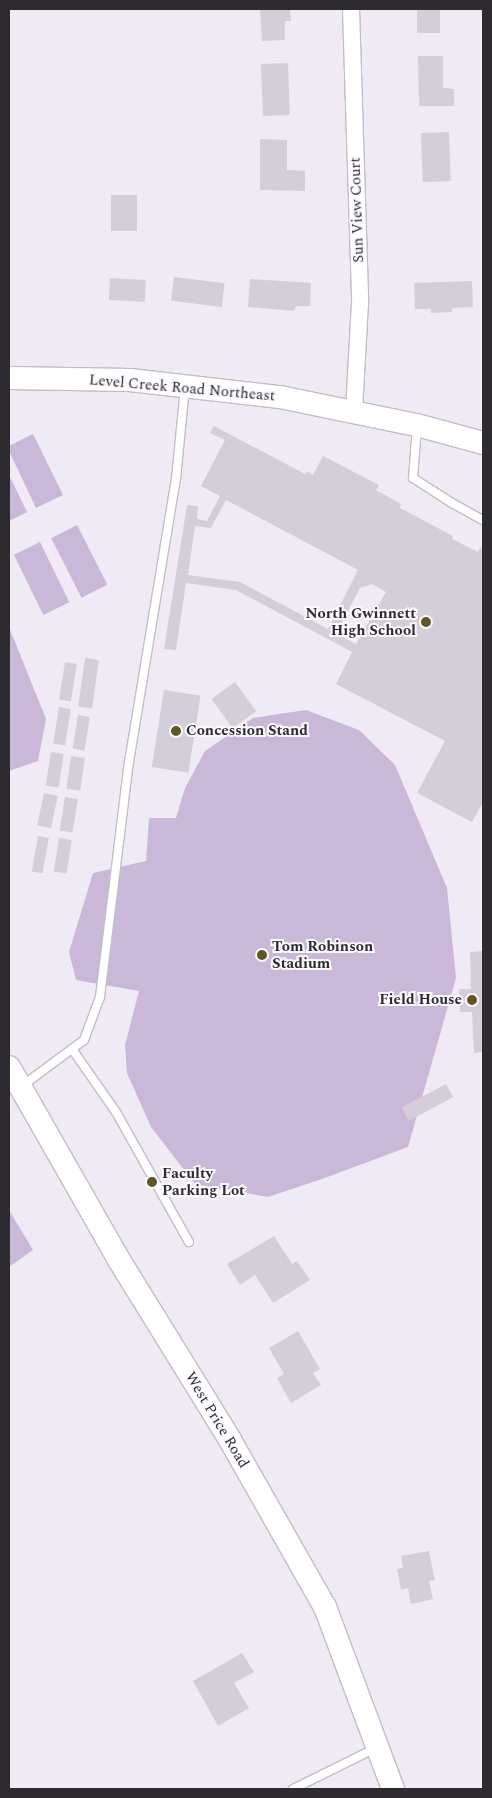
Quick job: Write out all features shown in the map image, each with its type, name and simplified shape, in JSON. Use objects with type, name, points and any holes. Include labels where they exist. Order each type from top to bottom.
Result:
[{"type":"street","name":"Sun View Court","points":[[351,9],[360,303],[354,411]]},
{"type":"street","name":"Level Creek Road Northeast","points":[[9,378],[130,380],[280,397],[417,424],[483,443]]},
{"type":"street","name":"West Price Road","points":[[9,1067],[119,1260],[230,1440],[325,1607],[393,1789]]},
{"type":"lane","points":[[20,1087],[84,1040],[100,996],[130,762],[176,479],[185,387]]},
{"type":"lane","points":[[417,424],[413,478],[483,520]]},
{"type":"lane","points":[[72,1049],[116,1112],[189,1242]]},
{"type":"lane","points":[[293,1789],[378,1748]]},
{"type":"shaded area","points":[[33,434],[63,495],[36,508],[9,451],[9,446]]},
{"type":"shaded area","points":[[9,475],[27,512],[9,521]]},
{"type":"shaded area","points":[[77,525],[107,585],[82,598],[51,538]]},
{"type":"shaded area","points":[[40,542],[69,602],[43,615],[14,555]]},
{"type":"shaded area","points":[[9,627],[46,719],[38,761],[9,771]]},
{"type":"shaded area","name":"Tom Robinson Stadium","points":[[306,710],[359,730],[395,765],[447,888],[456,978],[408,1147],[268,1197],[195,1184],[151,1127],[127,1073],[125,1045],[139,991],[76,980],[69,952],[93,873],[146,861],[149,818],[176,818],[185,788],[205,751],[253,718]]},
{"type":"shaded area","points":[[9,1210],[33,1250],[9,1267]]},
{"type":"building","points":[[260,9],[290,9],[291,21],[285,21],[285,40],[262,41]]},
{"type":"building","points":[[417,9],[440,9],[440,33],[417,33]]},
{"type":"building","points":[[418,56],[443,56],[443,88],[454,89],[454,106],[419,106]]},
{"type":"building","points":[[288,63],[290,115],[263,116],[261,64]]},
{"type":"building","points":[[449,132],[451,181],[423,182],[421,133]]},
{"type":"building","points":[[260,139],[287,140],[287,170],[305,171],[305,191],[260,190]]},
{"type":"building","points":[[111,195],[137,195],[137,231],[111,231]]},
{"type":"building","points":[[174,277],[225,283],[222,307],[171,301]]},
{"type":"building","points":[[110,278],[146,280],[145,302],[109,300]]},
{"type":"building","points":[[250,279],[311,283],[310,306],[296,306],[294,311],[248,307]]},
{"type":"building","points":[[472,281],[473,307],[452,308],[452,312],[431,313],[431,309],[415,309],[414,283]]},
{"type":"building","name":"North Gwinnett High School","points":[[214,426],[305,474],[307,471],[313,475],[323,456],[379,485],[376,490],[401,504],[400,508],[453,536],[452,539],[478,552],[481,547],[483,548],[483,802],[472,822],[417,793],[445,741],[336,684],[352,652],[236,590],[186,583],[176,650],[164,649],[187,505],[198,506],[197,519],[207,521],[220,496],[201,486],[225,440],[210,433]],"holes":[[[226,500],[358,570],[328,629],[240,582],[188,575],[195,526],[211,528]],[[372,584],[386,592],[356,644],[341,636],[341,624],[360,588]]]},
{"type":"building","points":[[85,658],[99,660],[92,708],[78,707]]},
{"type":"building","points":[[65,662],[77,664],[71,701],[59,700]]},
{"type":"building","points":[[235,682],[256,711],[233,728],[212,699]]},
{"type":"building","name":"Concession Stand","points":[[164,690],[201,696],[188,773],[152,767]]},
{"type":"building","points":[[59,707],[71,709],[65,745],[53,744]]},
{"type":"building","points":[[78,715],[90,717],[85,750],[73,749]]},
{"type":"building","points":[[51,752],[64,754],[59,788],[46,786]]},
{"type":"building","points":[[71,756],[85,758],[80,791],[66,789]]},
{"type":"building","points":[[44,793],[58,796],[51,828],[37,825]]},
{"type":"building","points":[[65,797],[78,799],[73,833],[60,831]]},
{"type":"building","points":[[38,836],[49,838],[43,873],[32,871]]},
{"type":"building","points":[[59,838],[72,840],[67,874],[54,872]]},
{"type":"building","name":"Field House","points":[[483,951],[483,1052],[474,1053],[472,1012],[460,1012],[459,989],[471,989],[470,952]]},
{"type":"building","points":[[446,1084],[453,1097],[409,1121],[402,1107]]},
{"type":"building","points":[[274,1236],[292,1264],[297,1261],[310,1280],[273,1303],[255,1275],[240,1285],[227,1264]]},
{"type":"building","points":[[298,1331],[320,1369],[313,1373],[321,1385],[291,1403],[277,1378],[284,1374],[269,1348]]},
{"type":"building","points":[[429,1551],[435,1580],[429,1581],[433,1599],[411,1604],[408,1588],[401,1590],[397,1569],[403,1568],[401,1556]]},
{"type":"building","points":[[242,1653],[254,1672],[234,1683],[249,1708],[218,1726],[193,1681]]},
{"type":"place","name":"North Gwinnett High School","points":[[426,622]]},
{"type":"place","name":"Concession Stand","points":[[176,731]]},
{"type":"place","name":"Tom Robinson Stadium","points":[[262,955]]},
{"type":"place","name":"Field House","points":[[472,1000]]},
{"type":"place","name":"Faculty Parking Lot","points":[[152,1182]]}]
